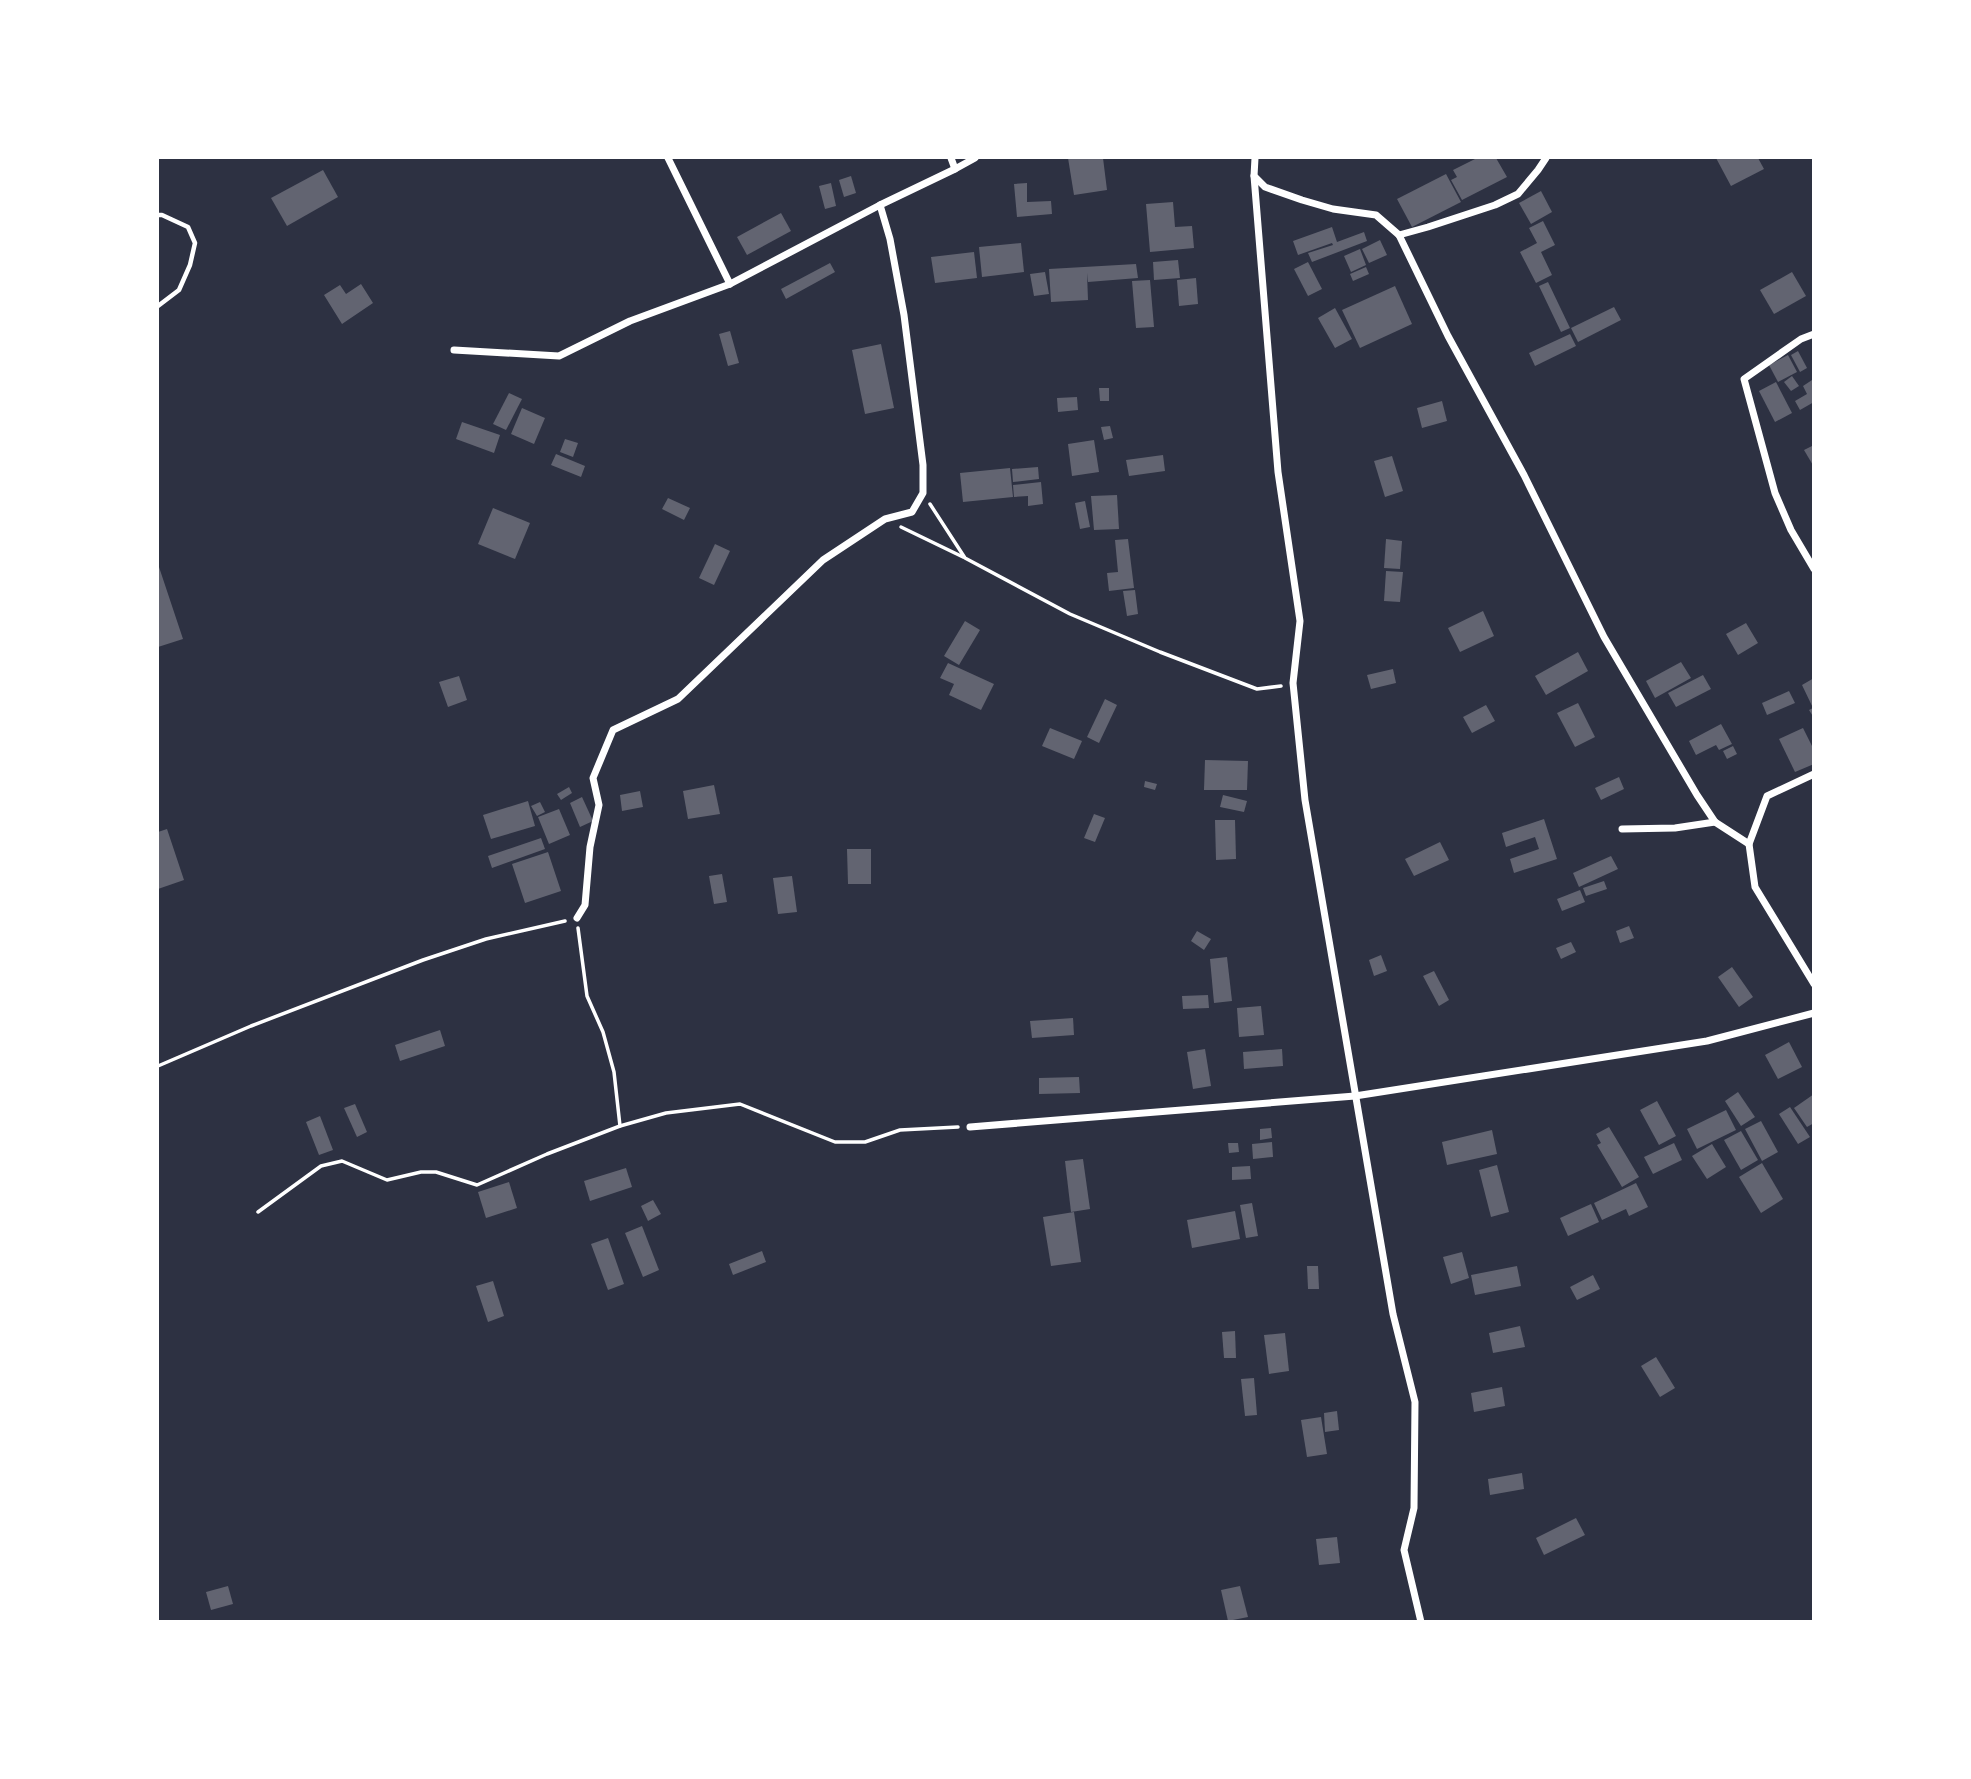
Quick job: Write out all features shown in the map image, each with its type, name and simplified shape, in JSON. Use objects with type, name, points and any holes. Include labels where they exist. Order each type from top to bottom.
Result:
[{"type":"street","points":[[668,158],[730,284]]},
{"type":"street","points":[[951,158],[955,169]]},
{"type":"street","points":[[454,350],[559,356],[630,321],[730,284],[975,158]]},
{"type":"street","points":[[1255,158],[1254,176],[1278,472],[1300,621],[1293,683],[1305,800],[1393,1314],[1415,1402],[1413,1508],[1404,1550],[1421,1622]]},
{"type":"street","points":[[1399,235],[1495,205],[1518,194],[1546,158]]},
{"type":"street","points":[[1254,176],[1265,187],[1302,200],[1333,209],[1376,215],[1399,235],[1448,336],[1524,475],[1604,637],[1715,822],[1749,844]]},
{"type":"street","points":[[577,918],[585,905],[590,847],[599,805],[593,778],[614,730],[678,699],[823,560],[885,519],[912,512],[923,493],[923,466],[904,315],[890,239],[880,205]]},
{"type":"street","points":[[1814,334],[1801,339],[1744,379],[1775,493],[1791,530],[1814,569]]},
{"type":"street","points":[[1814,774],[1767,796],[1749,844],[1755,887],[1814,984]]},
{"type":"street","points":[[1622,829],[1675,828],[1715,822]]},
{"type":"street","points":[[970,1127],[1355,1096],[1707,1041],[1814,1013]]},
{"type":"lane","points":[[158,215],[188,227],[195,243],[190,265],[179,290],[158,306]]},
{"type":"path","points":[[923,493],[965,558]]},
{"type":"path","points":[[885,519],[1070,614],[1245,685],[1257,689],[1293,683]]},
{"type":"path","points":[[158,1066],[251,1026],[423,960],[486,939],[577,918],[587,996],[603,1032],[614,1072],[620,1126]]},
{"type":"path","points":[[258,1212],[321,1166],[342,1161],[387,1180],[421,1172],[436,1172],[477,1185],[620,1126],[666,1113],[740,1104],[835,1142],[865,1142],[900,1130],[970,1127]]},
{"type":"building","points":[[1068,158],[1103,158],[1107,190],[1074,195]]},
{"type":"building","points":[[1477,158],[1496,158],[1507,177],[1462,200],[1451,180],[1457,177],[1453,170]]},
{"type":"building","points":[[1716,158],[1758,158],[1764,169],[1731,186]]},
{"type":"building","points":[[323,170],[338,197],[287,226],[271,198]]},
{"type":"building","points":[[1446,174],[1461,202],[1412,227],[1397,199]]},
{"type":"building","points":[[851,176],[856,193],[844,197],[839,180]]},
{"type":"building","points":[[831,183],[836,206],[825,209],[819,186]]},
{"type":"building","points":[[1027,183],[1027,202],[1051,201],[1052,214],[1017,217],[1014,184]]},
{"type":"building","points":[[1541,191],[1552,212],[1531,224],[1519,203]]},
{"type":"building","points":[[1173,202],[1175,227],[1192,226],[1194,248],[1150,252],[1146,204]]},
{"type":"building","points":[[781,213],[791,231],[747,255],[737,237]]},
{"type":"building","points":[[1543,221],[1555,245],[1541,252],[1552,275],[1536,283],[1520,252],[1537,243],[1529,228]]},
{"type":"building","points":[[1332,227],[1337,242],[1364,232],[1367,241],[1312,262],[1308,253],[1333,245],[1332,243],[1298,255],[1293,241]]},
{"type":"building","points":[[1380,240],[1387,255],[1369,263],[1362,249]]},
{"type":"building","points":[[1021,243],[1024,272],[982,277],[979,247]]},
{"type":"building","points":[[1360,249],[1366,265],[1351,272],[1344,256]]},
{"type":"building","points":[[974,252],[977,278],[935,283],[931,257]]},
{"type":"building","points":[[1178,260],[1180,278],[1154,280],[1153,262]]},
{"type":"building","points":[[1308,262],[1322,289],[1308,296],[1294,269]]},
{"type":"building","points":[[830,263],[835,272],[786,299],[781,289]]},
{"type":"building","points":[[1136,264],[1138,278],[1088,282],[1087,273],[1088,300],[1051,302],[1049,269]]},
{"type":"building","points":[[1366,267],[1369,274],[1353,281],[1350,274]]},
{"type":"building","points":[[1045,272],[1049,294],[1034,296],[1030,274]]},
{"type":"building","points":[[1792,272],[1806,296],[1774,314],[1760,290]]},
{"type":"building","points":[[1196,278],[1198,304],[1179,306],[1177,280]]},
{"type":"building","points":[[1150,280],[1154,327],[1136,328],[1132,281]]},
{"type":"building","points":[[1548,282],[1570,328],[1561,332],[1539,286]]},
{"type":"building","points":[[361,284],[373,303],[342,324],[324,295],[340,285],[346,294]]},
{"type":"building","points":[[1395,286],[1412,324],[1360,348],[1342,310]]},
{"type":"building","points":[[1614,307],[1621,320],[1578,342],[1571,328]]},
{"type":"building","points":[[1335,308],[1352,339],[1335,348],[1318,318]]},
{"type":"building","points":[[730,331],[739,363],[728,366],[719,334]]},
{"type":"building","points":[[1570,334],[1576,346],[1535,366],[1529,353]]},
{"type":"building","points":[[881,344],[894,408],[865,414],[852,350]]},
{"type":"building","points":[[1798,351],[1807,368],[1800,372],[1791,355]]},
{"type":"building","points":[[1788,355],[1797,372],[1778,382],[1769,365]]},
{"type":"building","points":[[1792,376],[1799,386],[1791,391],[1784,382]]},
{"type":"building","points":[[1812,380],[1814,402],[1800,410],[1795,401],[1807,394],[1803,386]]},
{"type":"building","points":[[1776,382],[1792,413],[1775,422],[1759,391]]},
{"type":"building","points":[[1099,388],[1109,388],[1109,401],[1100,401]]},
{"type":"building","points":[[509,393],[522,399],[506,430],[493,424]]},
{"type":"building","points":[[1077,397],[1078,410],[1058,412],[1057,398]]},
{"type":"building","points":[[1442,401],[1447,421],[1422,428],[1417,408]]},
{"type":"building","points":[[522,408],[545,418],[534,444],[511,434]]},
{"type":"building","points":[[462,422],[500,435],[494,453],[456,439]]},
{"type":"building","points":[[1110,426],[1113,438],[1104,440],[1101,427]]},
{"type":"building","points":[[565,439],[578,443],[573,457],[560,452]]},
{"type":"building","points":[[1094,440],[1099,472],[1072,476],[1068,444]]},
{"type":"building","points":[[1814,445],[1814,467],[1804,450]]},
{"type":"building","points":[[556,454],[585,466],[581,477],[551,465]]},
{"type":"building","points":[[1163,455],[1165,471],[1129,476],[1126,460]]},
{"type":"building","points":[[1392,456],[1403,491],[1385,497],[1374,461]]},
{"type":"building","points":[[1038,467],[1039,479],[1013,482],[1012,469]]},
{"type":"building","points":[[1010,468],[1013,497],[963,502],[960,473]]},
{"type":"building","points":[[1041,482],[1043,504],[1028,506],[1028,496],[1014,497],[1013,485]]},
{"type":"building","points":[[1117,495],[1119,529],[1094,530],[1091,496]]},
{"type":"building","points":[[668,498],[690,508],[684,520],[662,509]]},
{"type":"building","points":[[1085,501],[1090,527],[1080,529],[1075,503]]},
{"type":"building","points":[[493,508],[530,523],[515,559],[478,544]]},
{"type":"building","points":[[1128,539],[1134,588],[1109,591],[1107,573],[1118,572],[1115,540]]},
{"type":"building","points":[[1386,539],[1402,541],[1400,569],[1384,568]]},
{"type":"building","points":[[715,544],[730,551],[714,585],[699,578]]},
{"type":"building","points":[[158,564],[183,639],[158,647]]},
{"type":"building","points":[[1386,571],[1403,572],[1400,602],[1384,601]]},
{"type":"building","points":[[1135,590],[1138,614],[1127,616],[1123,591]]},
{"type":"building","points":[[1483,611],[1494,636],[1460,652],[1448,628]]},
{"type":"building","points":[[965,621],[980,630],[959,665],[944,656]]},
{"type":"building","points":[[1746,623],[1758,643],[1738,655],[1726,634]]},
{"type":"building","points":[[1578,652],[1588,671],[1546,695],[1535,676]]},
{"type":"building","points":[[1681,662],[1691,678],[1655,698],[1646,681]]},
{"type":"building","points":[[948,663],[994,684],[981,710],[949,695],[954,684],[940,678]]},
{"type":"building","points":[[1393,669],[1396,683],[1371,689],[1367,675]]},
{"type":"building","points":[[1703,675],[1711,689],[1676,707],[1668,693]]},
{"type":"building","points":[[459,676],[467,700],[448,707],[439,682]]},
{"type":"building","points":[[1814,678],[1814,718],[1809,710],[1813,708],[1802,685]]},
{"type":"building","points":[[1789,691],[1795,703],[1767,715],[1762,703]]},
{"type":"building","points":[[1105,699],[1117,705],[1099,743],[1087,737]]},
{"type":"building","points":[[1578,703],[1595,737],[1575,747],[1557,713]]},
{"type":"building","points":[[1486,705],[1495,721],[1472,733],[1463,717]]},
{"type":"building","points":[[1721,724],[1732,744],[1719,750],[1716,745],[1696,755],[1689,741]]},
{"type":"building","points":[[1050,728],[1082,741],[1074,759],[1042,746]]},
{"type":"building","points":[[1803,728],[1814,750],[1814,764],[1795,772],[1779,739]]},
{"type":"building","points":[[1733,746],[1737,754],[1727,759],[1723,751]]},
{"type":"building","points":[[1205,760],[1248,761],[1247,790],[1204,790]]},
{"type":"building","points":[[1619,777],[1624,789],[1601,800],[1595,788]]},
{"type":"building","points":[[1145,781],[1157,784],[1155,790],[1144,787]]},
{"type":"building","points":[[714,785],[720,814],[688,819],[683,791]]},
{"type":"building","points":[[569,787],[572,793],[561,800],[557,794]]},
{"type":"building","points":[[640,791],[643,807],[622,811],[620,795]]},
{"type":"building","points":[[1223,795],[1247,801],[1244,812],[1220,807]]},
{"type":"building","points":[[582,797],[593,821],[580,827],[570,803]]},
{"type":"building","points":[[528,801],[535,826],[491,839],[483,815]]},
{"type":"building","points":[[540,802],[545,812],[537,816],[531,806]]},
{"type":"building","points":[[559,809],[570,835],[549,844],[538,817]]},
{"type":"building","points":[[1094,814],[1105,818],[1095,842],[1084,838]]},
{"type":"building","points":[[1544,819],[1557,859],[1514,873],[1510,859],[1539,849],[1535,837],[1506,847],[1502,833]]},
{"type":"building","points":[[1215,820],[1235,820],[1236,859],[1216,860]]},
{"type":"building","points":[[167,829],[184,880],[158,889],[158,832]]},
{"type":"building","points":[[541,838],[545,849],[492,868],[488,856]]},
{"type":"building","points":[[1440,842],[1449,860],[1414,876],[1405,859]]},
{"type":"building","points":[[847,849],[871,849],[871,884],[848,884]]},
{"type":"building","points":[[548,852],[561,891],[525,903],[512,864]]},
{"type":"building","points":[[1611,856],[1618,869],[1579,887],[1573,873]]},
{"type":"building","points":[[722,874],[727,902],[714,904],[709,876]]},
{"type":"building","points":[[792,876],[797,912],[778,914],[773,878]]},
{"type":"building","points":[[1604,881],[1607,889],[1586,896],[1583,888]]},
{"type":"building","points":[[1580,890],[1585,902],[1562,911],[1557,899]]},
{"type":"building","points":[[1629,926],[1634,938],[1620,943],[1616,931]]},
{"type":"building","points":[[1197,931],[1211,939],[1204,950],[1191,941]]},
{"type":"building","points":[[1571,942],[1576,952],[1561,959],[1556,948]]},
{"type":"building","points":[[1381,955],[1387,971],[1374,976],[1369,960]]},
{"type":"building","points":[[1227,957],[1232,1001],[1214,1003],[1210,959]]},
{"type":"building","points":[[1732,967],[1753,997],[1739,1007],[1718,977]]},
{"type":"building","points":[[1434,971],[1449,1000],[1439,1006],[1423,976]]},
{"type":"building","points":[[1208,995],[1209,1008],[1183,1009],[1182,996]]},
{"type":"building","points":[[1261,1006],[1264,1035],[1239,1037],[1237,1008]]},
{"type":"building","points":[[1073,1018],[1074,1035],[1032,1038],[1030,1021]]},
{"type":"building","points":[[440,1030],[445,1046],[400,1061],[395,1045]]},
{"type":"building","points":[[1789,1042],[1802,1067],[1778,1079],[1765,1055]]},
{"type":"building","points":[[1205,1049],[1211,1086],[1193,1089],[1187,1052]]},
{"type":"building","points":[[1282,1049],[1283,1066],[1244,1069],[1243,1052]]},
{"type":"building","points":[[1079,1077],[1080,1093],[1039,1094],[1039,1078]]},
{"type":"building","points":[[1738,1092],[1755,1117],[1741,1126],[1725,1101]]},
{"type":"building","points":[[1814,1094],[1814,1123],[1807,1127],[1794,1108]]},
{"type":"building","points":[[1657,1101],[1676,1136],[1659,1145],[1640,1110]]},
{"type":"building","points":[[355,1104],[367,1132],[357,1137],[344,1108]]},
{"type":"building","points":[[1790,1107],[1810,1137],[1798,1144],[1779,1114]]},
{"type":"building","points":[[1726,1110],[1736,1130],[1697,1149],[1687,1129]]},
{"type":"building","points":[[320,1116],[333,1150],[319,1155],[306,1122]]},
{"type":"building","points":[[1761,1121],[1778,1152],[1762,1161],[1745,1129]]},
{"type":"building","points":[[1609,1127],[1639,1177],[1622,1187],[1597,1145],[1601,1143],[1596,1134]]},
{"type":"building","points":[[1271,1128],[1272,1138],[1260,1140],[1260,1129]]},
{"type":"building","points":[[1492,1130],[1497,1154],[1447,1165],[1442,1142]]},
{"type":"building","points":[[1741,1131],[1758,1160],[1741,1170],[1724,1140]]},
{"type":"building","points":[[1272,1142],[1273,1157],[1253,1159],[1252,1144]]},
{"type":"building","points":[[1228,1143],[1238,1143],[1239,1152],[1229,1153]]},
{"type":"building","points":[[1674,1143],[1682,1160],[1653,1174],[1644,1157]]},
{"type":"building","points":[[1712,1144],[1726,1167],[1707,1179],[1692,1156]]},
{"type":"building","points":[[1083,1159],[1090,1209],[1071,1212],[1065,1161]]},
{"type":"building","points":[[1762,1163],[1783,1199],[1761,1213],[1739,1177]]},
{"type":"building","points":[[1497,1165],[1509,1212],[1491,1217],[1479,1170]]},
{"type":"building","points":[[1250,1166],[1251,1179],[1232,1180],[1232,1167]]},
{"type":"building","points":[[626,1168],[632,1187],[590,1201],[584,1181]]},
{"type":"building","points":[[509,1182],[517,1208],[486,1218],[478,1192]]},
{"type":"building","points":[[1636,1183],[1648,1207],[1629,1216],[1626,1209],[1602,1220],[1594,1203]]},
{"type":"building","points":[[653,1200],[661,1214],[648,1221],[641,1206]]},
{"type":"building","points":[[1252,1203],[1258,1236],[1246,1238],[1240,1205]]},
{"type":"building","points":[[1591,1204],[1599,1222],[1568,1236],[1560,1218]]},
{"type":"building","points":[[1235,1211],[1240,1239],[1192,1248],[1187,1220]]},
{"type":"building","points":[[1074,1212],[1081,1262],[1051,1266],[1043,1217]]},
{"type":"building","points":[[642,1226],[659,1270],[643,1277],[625,1233]]},
{"type":"building","points":[[608,1238],[624,1284],[608,1290],[591,1244]]},
{"type":"building","points":[[762,1251],[766,1262],[733,1275],[729,1264]]},
{"type":"building","points":[[1462,1252],[1469,1278],[1451,1284],[1443,1257]]},
{"type":"building","points":[[1307,1266],[1318,1266],[1319,1289],[1308,1289]]},
{"type":"building","points":[[1517,1266],[1521,1286],[1475,1295],[1471,1275]]},
{"type":"building","points":[[1593,1275],[1600,1289],[1577,1300],[1570,1287]]},
{"type":"building","points":[[493,1281],[504,1316],[488,1322],[476,1286]]},
{"type":"building","points":[[1520,1326],[1525,1347],[1493,1353],[1489,1333]]},
{"type":"building","points":[[1235,1331],[1236,1358],[1224,1358],[1222,1332]]},
{"type":"building","points":[[1285,1333],[1289,1371],[1269,1374],[1264,1335]]},
{"type":"building","points":[[1656,1357],[1675,1388],[1660,1397],[1641,1366]]},
{"type":"building","points":[[1254,1378],[1257,1415],[1245,1416],[1241,1379]]},
{"type":"building","points":[[1502,1387],[1505,1406],[1474,1412],[1471,1393]]},
{"type":"building","points":[[1337,1411],[1339,1430],[1325,1432],[1324,1413]]},
{"type":"building","points":[[1321,1417],[1327,1454],[1307,1457],[1301,1420]]},
{"type":"building","points":[[1522,1473],[1524,1489],[1490,1495],[1488,1479]]},
{"type":"building","points":[[1576,1518],[1585,1535],[1544,1555],[1536,1538]]},
{"type":"building","points":[[1337,1537],[1340,1563],[1319,1565],[1316,1539]]},
{"type":"building","points":[[228,1586],[233,1604],[211,1610],[206,1592]]},
{"type":"building","points":[[1240,1586],[1248,1617],[1228,1621],[1221,1590]]}]
